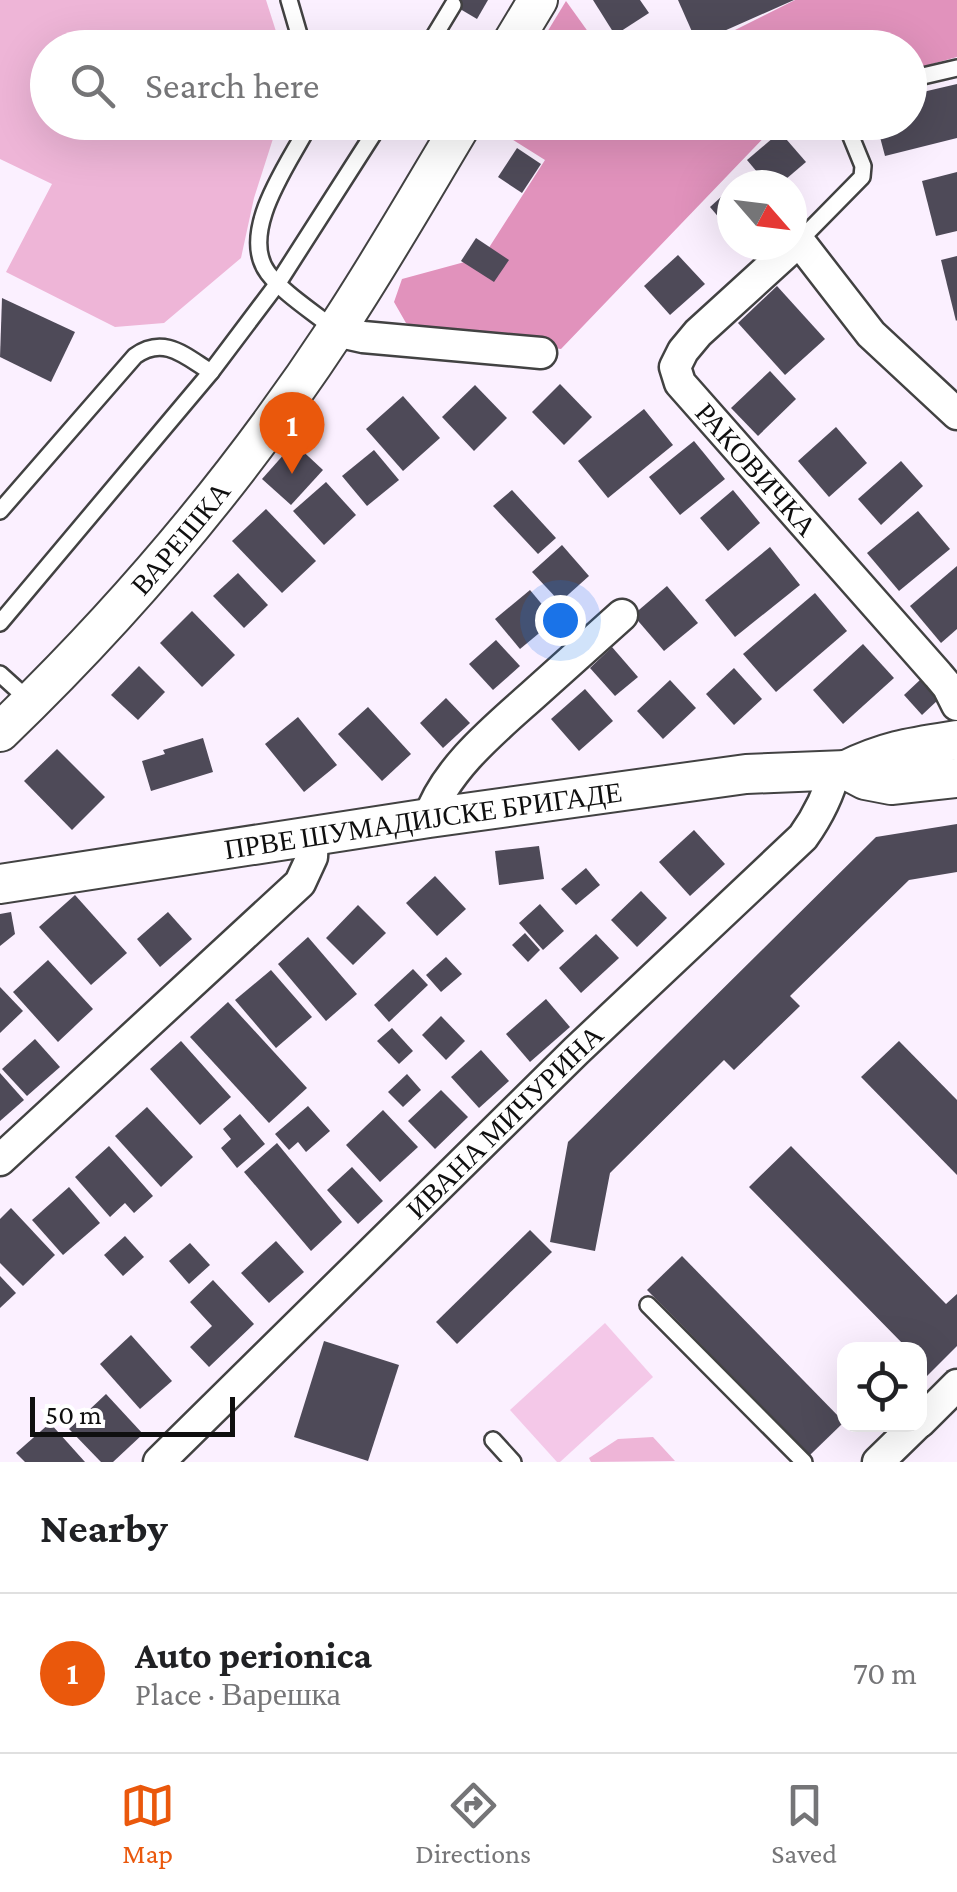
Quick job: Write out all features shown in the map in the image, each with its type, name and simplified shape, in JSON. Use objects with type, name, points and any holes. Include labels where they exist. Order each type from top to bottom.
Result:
[{"type":"street","points":[[520,30],[538,0]]},
{"type":"street","name":"ВАРЕШКА","points":[[0,732],[123,605],[256,443],[336,331],[452,140]]},
{"type":"street","points":[[807,251],[872,334],[957,414]]},
{"type":"street","name":"РАКОВИЧКА","points":[[778,260],[698,332],[676,367],[680,383],[938,675],[957,705]]},
{"type":"street","points":[[336,331],[541,352]]},
{"type":"street","points":[[428,818],[441,789],[458,768],[622,615]]},
{"type":"street","name":"ПРВЕ ШУМАДИЈСКЕ БРИГАДЕ","points":[[0,884],[746,774],[840,770],[879,754],[957,740]]},
{"type":"street","name":"ПРВЕ ШУМАДИЈСКЕ БРИГАДЕ","points":[[840,770],[891,785],[957,778]]},
{"type":"street","name":"ИВАНА МИЧУРИНА","points":[[159,1462],[562,1065],[803,836],[840,770]]},
{"type":"street","points":[[0,1160],[300,882],[312,857],[313,837]]},
{"type":"street","points":[[927,1414],[957,1386]]},
{"type":"street","points":[[878,1462],[909,1432]]},
{"type":"lane","points":[[289,0],[298,30]]},
{"type":"lane","points":[[438,30],[453,5]]},
{"type":"lane","points":[[927,75],[957,68]]},
{"type":"lane","points":[[301,140],[270,196],[258,244],[268,273],[336,331]]},
{"type":"lane","points":[[0,622],[211,372],[278,283],[369,140]]},
{"type":"lane","points":[[807,233],[862,178],[864,166],[853,140]]},
{"type":"lane","points":[[0,511],[145,349],[167,348],[211,372]]},
{"type":"lane","points":[[0,674],[31,702]]},
{"type":"lane","points":[[648,1306],[804,1462]]},
{"type":"lane","points":[[493,1440],[513,1462]]},
{"type":"shaded area","points":[[0,0],[266,0],[276,30],[30,30],[30,140],[273,140],[241,258],[164,323],[115,327],[6,272],[52,184],[0,159]]},
{"type":"shaded area","points":[[795,0],[957,0],[957,57],[927,65],[927,30],[735,30]]},
{"type":"shaded area","points":[[566,1],[587,30],[548,30]]},
{"type":"shaded area","points":[[513,140],[762,140],[733,170],[717,170],[717,186],[561,349],[435,333],[406,323],[394,302],[402,279],[483,257],[545,160]]},
{"type":"shaded area","points":[[605,1323],[653,1377],[557,1462],[510,1410]]},
{"type":"shaded area","points":[[653,1437],[675,1461],[591,1462],[589,1458],[618,1439]]},
{"type":"building","points":[[445,0],[488,0],[477,19]]},
{"type":"building","points":[[593,0],[640,0],[649,13],[623,30],[612,30]]},
{"type":"building","points":[[678,0],[794,0],[726,30],[691,30]]},
{"type":"building","points":[[957,84],[957,138],[885,156],[881,140],[927,140],[927,91]]},
{"type":"building","points":[[771,140],[787,140],[806,162],[797,170],[755,170],[747,160]]},
{"type":"building","points":[[517,148],[541,164],[522,193],[498,177]]},
{"type":"building","points":[[957,172],[957,231],[936,236],[922,181]]},
{"type":"building","points":[[476,238],[509,260],[494,282],[461,261]]},
{"type":"building","points":[[678,255],[705,284],[670,315],[644,286]]},
{"type":"building","points":[[957,256],[957,320],[956,321],[941,260]]},
{"type":"building","points":[[777,286],[825,339],[785,375],[738,323]]},
{"type":"building","points":[[2,298],[75,332],[51,382],[0,357]]},
{"type":"building","points":[[770,371],[796,399],[758,436],[731,408]]},
{"type":"building","points":[[560,384],[592,417],[564,445],[532,412]]},
{"type":"building","points":[[475,385],[507,418],[474,451],[442,417]]},
{"type":"building","points":[[403,396],[440,438],[403,471],[366,429]]},
{"type":"building","points":[[644,409],[673,445],[608,498],[578,461]]},
{"type":"building","points":[[836,427],[867,463],[829,497],[798,461]]},
{"type":"building","points":[[694,441],[725,479],[680,515],[649,477]]},
{"type":"building","points":[[294,443],[323,470],[291,505],[262,479]]},
{"type":"building","points":[[374,450],[399,480],[367,506],[342,476]]},
{"type":"building","points":[[901,461],[923,486],[881,525],[858,499]]},
{"type":"building","points":[[326,482],[356,515],[324,545],[293,511]]},
{"type":"building","points":[[512,490],[556,538],[538,554],[493,506]]},
{"type":"building","points":[[733,490],[760,523],[728,551],[700,518]]},
{"type":"building","points":[[266,509],[316,561],[282,593],[232,541]]},
{"type":"building","points":[[918,511],[950,549],[899,591],[867,553]]},
{"type":"building","points":[[562,545],[589,576],[560,602],[532,572]]},
{"type":"building","points":[[770,547],[800,585],[735,637],[705,600]]},
{"type":"building","points":[[957,566],[957,629],[941,643],[910,606]]},
{"type":"building","points":[[238,573],[268,605],[244,628],[213,596]]},
{"type":"building","points":[[667,586],[698,623],[664,651],[633,615]]},
{"type":"building","points":[[530,590],[555,620],[520,649],[495,619]]},
{"type":"building","points":[[815,593],[847,631],[776,692],[743,654]]},
{"type":"building","points":[[192,611],[235,655],[202,687],[160,643]]},
{"type":"building","points":[[496,640],[520,666],[493,690],[469,664]]},
{"type":"building","points":[[863,644],[894,678],[843,724],[813,690]]},
{"type":"building","points":[[612,647],[638,677],[615,696],[590,668]]},
{"type":"building","points":[[139,666],[165,692],[138,720],[111,695]]},
{"type":"building","points":[[734,668],[762,699],[734,725],[706,694]]},
{"type":"building","points":[[921,679],[939,699],[922,715],[904,695]]},
{"type":"building","points":[[670,680],[696,708],[663,739],[637,711]]},
{"type":"building","points":[[585,689],[613,721],[579,751],[551,719]]},
{"type":"building","points":[[446,698],[470,723],[443,748],[420,723]]},
{"type":"building","points":[[368,707],[411,754],[382,781],[338,734]]},
{"type":"building","points":[[298,717],[337,765],[304,792],[265,744]]},
{"type":"building","points":[[203,738],[213,772],[151,791],[142,761]]},
{"type":"building","points":[[57,749],[105,797],[72,830],[24,781]]},
{"type":"building","points":[[957,824],[957,872],[909,880],[790,996],[800,1006],[734,1070],[724,1060],[610,1173],[595,1251],[550,1242],[568,1142],[876,837]]},
{"type":"building","points":[[694,830],[725,864],[690,896],[659,862]]},
{"type":"building","points":[[539,846],[544,879],[499,885],[495,851]]},
{"type":"building","points":[[586,868],[600,885],[576,905],[561,889]]},
{"type":"building","points":[[435,876],[466,909],[437,936],[406,903]]},
{"type":"building","points":[[641,891],[667,918],[637,947],[611,920]]},
{"type":"building","points":[[75,895],[127,953],[91,985],[39,927]]},
{"type":"building","points":[[540,904],[564,931],[543,950],[519,923]]},
{"type":"building","points":[[358,905],[386,933],[353,965],[326,938]]},
{"type":"building","points":[[11,912],[15,934],[0,946],[0,914]]},
{"type":"building","points":[[168,912],[192,939],[160,967],[137,939]]},
{"type":"building","points":[[525,933],[540,950],[528,962],[512,945]]},
{"type":"building","points":[[596,934],[619,958],[581,993],[559,968]]},
{"type":"building","points":[[308,937],[357,994],[326,1021],[278,964]]},
{"type":"building","points":[[446,957],[462,974],[441,992],[426,975]]},
{"type":"building","points":[[48,960],[93,1009],[58,1042],[13,992]]},
{"type":"building","points":[[413,969],[428,985],[389,1022],[374,1005]]},
{"type":"building","points":[[271,970],[312,1017],[276,1048],[235,1000]]},
{"type":"building","points":[[0,987],[23,1011],[0,1033]]},
{"type":"building","points":[[546,999],[570,1027],[530,1062],[506,1034]]},
{"type":"building","points":[[228,1002],[307,1088],[269,1123],[190,1037]]},
{"type":"building","points":[[441,1016],[465,1041],[446,1060],[422,1035]]},
{"type":"building","points":[[392,1028],[413,1051],[399,1064],[377,1041]]},
{"type":"building","points":[[35,1039],[60,1067],[27,1096],[2,1069]]},
{"type":"building","points":[[181,1041],[231,1097],[200,1125],[150,1069]]},
{"type":"building","points":[[899,1041],[957,1100],[957,1175],[861,1077]]},
{"type":"building","points":[[481,1050],[509,1081],[479,1108],[451,1077]]},
{"type":"building","points":[[0,1073],[24,1100],[0,1121]]},
{"type":"building","points":[[407,1074],[421,1090],[403,1107],[388,1092]]},
{"type":"building","points":[[441,1090],[468,1117],[435,1149],[408,1121]]},
{"type":"building","points":[[308,1106],[330,1131],[306,1152],[298,1142],[289,1150],[275,1134]]},
{"type":"building","points":[[147,1107],[193,1157],[161,1187],[115,1136]]},
{"type":"building","points":[[383,1110],[418,1147],[380,1182],[346,1145]]},
{"type":"building","points":[[240,1114],[265,1144],[237,1168],[221,1148],[231,1139],[223,1129]]},
{"type":"building","points":[[277,1143],[342,1222],[311,1251],[244,1172]]},
{"type":"building","points":[[109,1146],[153,1196],[134,1213],[125,1203],[110,1217],[75,1177]]},
{"type":"building","points":[[791,1146],[946,1304],[957,1294],[957,1346],[927,1376],[927,1342],[901,1342],[749,1187]]},
{"type":"building","points":[[352,1167],[383,1201],[358,1224],[327,1190]]},
{"type":"building","points":[[69,1187],[100,1223],[63,1255],[32,1220]]},
{"type":"building","points":[[11,1208],[55,1255],[23,1286],[0,1263],[0,1219]]},
{"type":"building","points":[[530,1230],[552,1252],[457,1344],[436,1322]]},
{"type":"building","points":[[125,1236],[144,1257],[123,1276],[104,1255]]},
{"type":"building","points":[[276,1241],[304,1272],[269,1303],[241,1273]]},
{"type":"building","points":[[190,1243],[210,1265],[189,1284],[169,1261]]},
{"type":"building","points":[[682,1256],[837,1415],[837,1429],[810,1455],[647,1290]]},
{"type":"building","points":[[0,1276],[16,1293],[0,1308]]},
{"type":"building","points":[[213,1280],[254,1324],[209,1367],[190,1347],[212,1326],[190,1302]]},
{"type":"building","points":[[131,1335],[172,1381],[140,1409],[100,1364]]},
{"type":"building","points":[[324,1341],[399,1365],[368,1461],[294,1437]]},
{"type":"building","points":[[106,1394],[143,1434],[113,1462],[101,1462],[69,1429]]},
{"type":"building","points":[[50,1423],[85,1462],[25,1462],[16,1453]]},
{"type":"place","name":"Auto perionica","points":[[292,474]]}]
